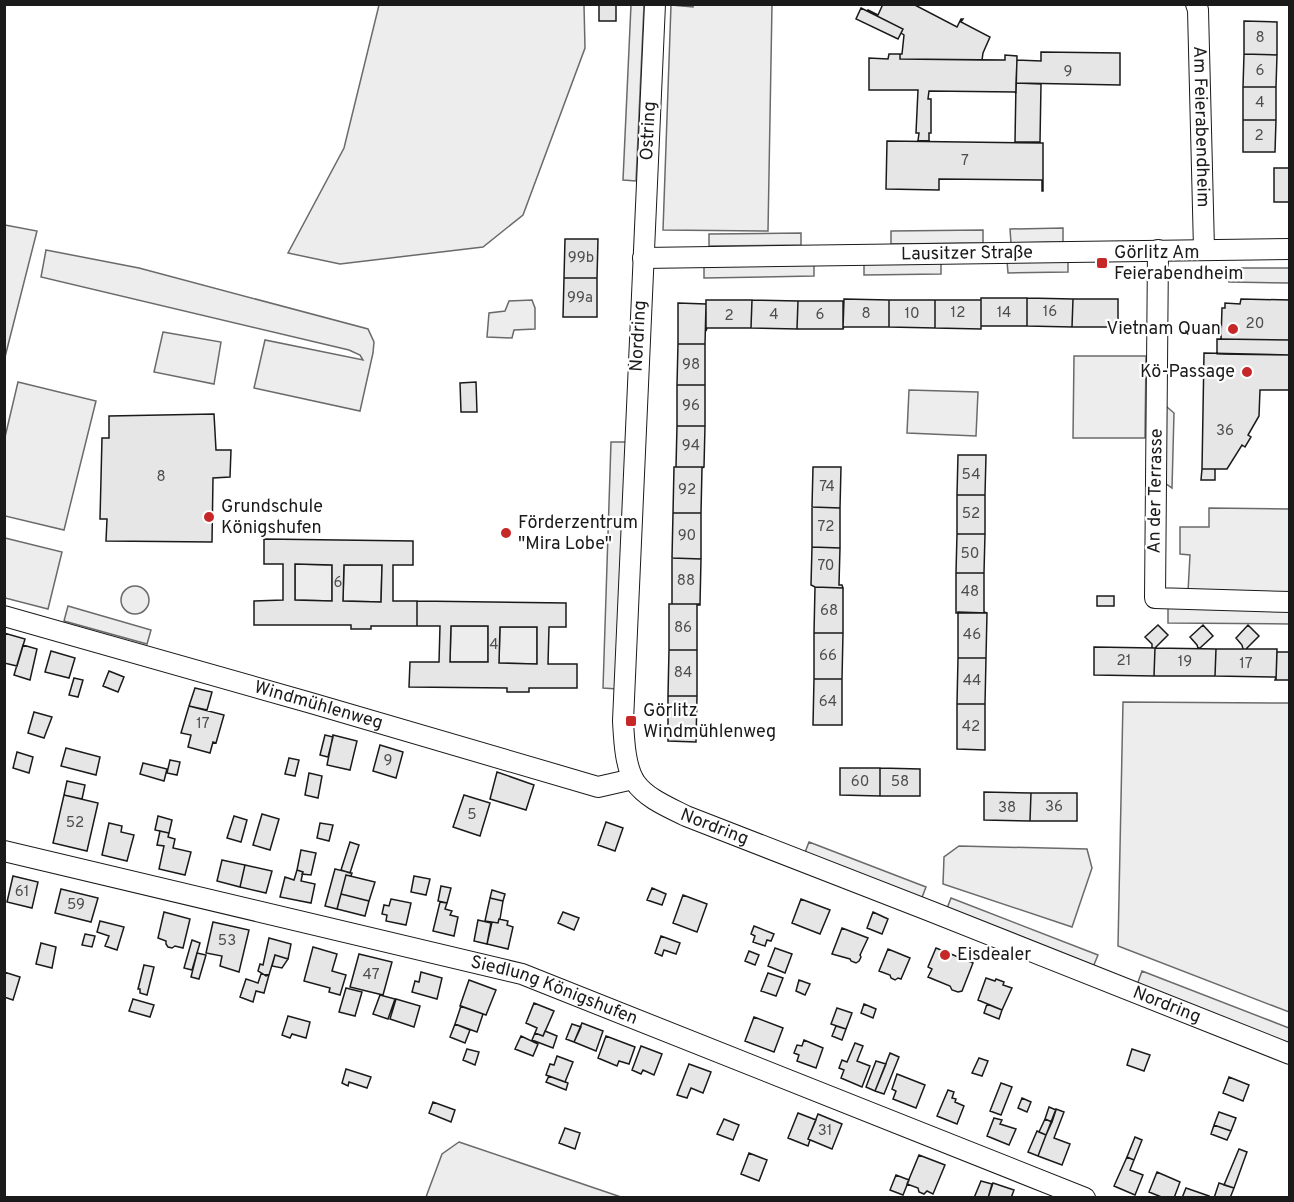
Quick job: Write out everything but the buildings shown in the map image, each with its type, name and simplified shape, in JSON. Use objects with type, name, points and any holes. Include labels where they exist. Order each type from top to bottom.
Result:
[{"type":"street","name":"Ostring","points":[[643,258],[655,4]]},
{"type":"street","name":"Am Feierabendheim","points":[[1196,4],[1198,10],[1204,249]]},
{"type":"street","name":"Lausitzer Straße","points":[[643,258],[1290,249]]},
{"type":"street","name":"An der Terrasse","points":[[1158,250],[1155,598],[1290,602]]},
{"type":"street","name":"Nordring","points":[[643,258],[623,721],[627,759],[633,778],[641,788],[657,801],[686,816],[1290,1054]]},
{"type":"street","name":"Windmühlenweg","points":[[4,616],[311,702],[598,787],[633,778]]},
{"type":"street","name":"Siedlung Königshufen","points":[[4,851],[522,974],[1084,1197]]},
{"type":"shaded area","points":[[694,4],[772,5],[768,231],[663,230],[671,5],[693,7]]},
{"type":"shaded area","points":[[379,5],[584,5],[585,48],[523,215],[483,247],[340,264],[288,253],[344,148]]},
{"type":"shaded area","points":[[631,5],[644,5],[636,181],[623,180]]},
{"type":"shaded area","points":[[4,225],[37,231],[5,357]]},
{"type":"shaded area","points":[[1063,228],[1063,242],[1011,243],[1010,229]]},
{"type":"shaded area","points":[[983,230],[983,243],[891,244],[891,231]]},
{"type":"shaded area","points":[[801,233],[801,245],[709,246],[709,234]]},
{"type":"shaded area","points":[[46,250],[139,268],[368,329],[374,342],[373,353],[360,411],[254,388],[265,340],[363,360],[360,355],[349,350],[41,277]]},
{"type":"shaded area","points":[[1068,260],[1068,272],[1008,273],[1007,261]]},
{"type":"shaded area","points":[[941,262],[941,274],[864,275],[864,263]]},
{"type":"shaded area","points":[[814,264],[814,276],[704,278],[704,266]]},
{"type":"shaded area","points":[[1229,268],[1289,268],[1289,283],[1229,282]]},
{"type":"shaded area","points":[[532,300],[535,308],[535,329],[514,330],[512,338],[487,337],[489,313],[505,311],[509,301]]},
{"type":"shaded area","points":[[163,332],[221,342],[214,384],[154,372]]},
{"type":"shaded area","points":[[1074,356],[1146,356],[1145,438],[1073,438]]},
{"type":"shaded area","points":[[18,382],[96,401],[64,530],[5,516],[5,437]]},
{"type":"shaded area","points":[[909,390],[978,392],[976,436],[907,433]]},
{"type":"shaded area","points":[[1160,401],[1174,413],[1172,488],[1158,478]]},
{"type":"shaded area","points":[[611,442],[626,442],[617,689],[603,688]]},
{"type":"shaded area","points":[[1209,508],[1289,509],[1289,593],[1188,592],[1190,555],[1180,554],[1180,527],[1209,527]]},
{"type":"shaded area","points":[[5,538],[62,552],[48,609],[5,598]]},
{"type":"shaded area","points":[[295,564],[332,565],[332,601],[295,600]]},
{"type":"shaded area","points":[[344,565],[382,565],[381,602],[343,601]]},
{"type":"shaded area","points":[[135,586],[145,590],[149,600],[145,610],[135,614],[125,610],[121,600],[125,590]]},
{"type":"shaded area","points":[[68,606],[151,630],[147,644],[64,621]]},
{"type":"shaded area","points":[[1168,608],[1289,609],[1289,624],[1168,623]]},
{"type":"shaded area","points":[[451,626],[488,626],[488,662],[450,662]]},
{"type":"shaded area","points":[[500,627],[537,627],[537,664],[499,663]]},
{"type":"shaded area","points":[[1123,702],[1289,703],[1289,1012],[1118,946]]},
{"type":"shaded area","points":[[809,842],[926,887],[921,900],[804,855]]},
{"type":"shaded area","points":[[959,846],[1087,849],[1092,868],[1072,927],[943,884],[944,857]]},
{"type":"shaded area","points":[[951,898],[1098,955],[1093,967],[946,911]]},
{"type":"shaded area","points":[[1142,971],[1289,1028],[1289,1045],[1137,985]]},
{"type":"shaded area","points":[[459,1142],[621,1197],[426,1197],[442,1154]]},
{"type":"place","name":"Görlitz Am Feierabendheim","points":[[1102,263]]},
{"type":"place","name":"Vietnam Quan","points":[[1233,329]]},
{"type":"place","name":"Kö-Passage","points":[[1247,372]]},
{"type":"place","name":"Grundschule Königshufen","points":[[209,517]]},
{"type":"place","name":"Förderzentrum \"Mira Lobe\"","points":[[506,533]]},
{"type":"place","name":"Görlitz Windmühlenweg","points":[[631,721]]},
{"type":"place","name":"Eisdealer","points":[[945,955]]}]
